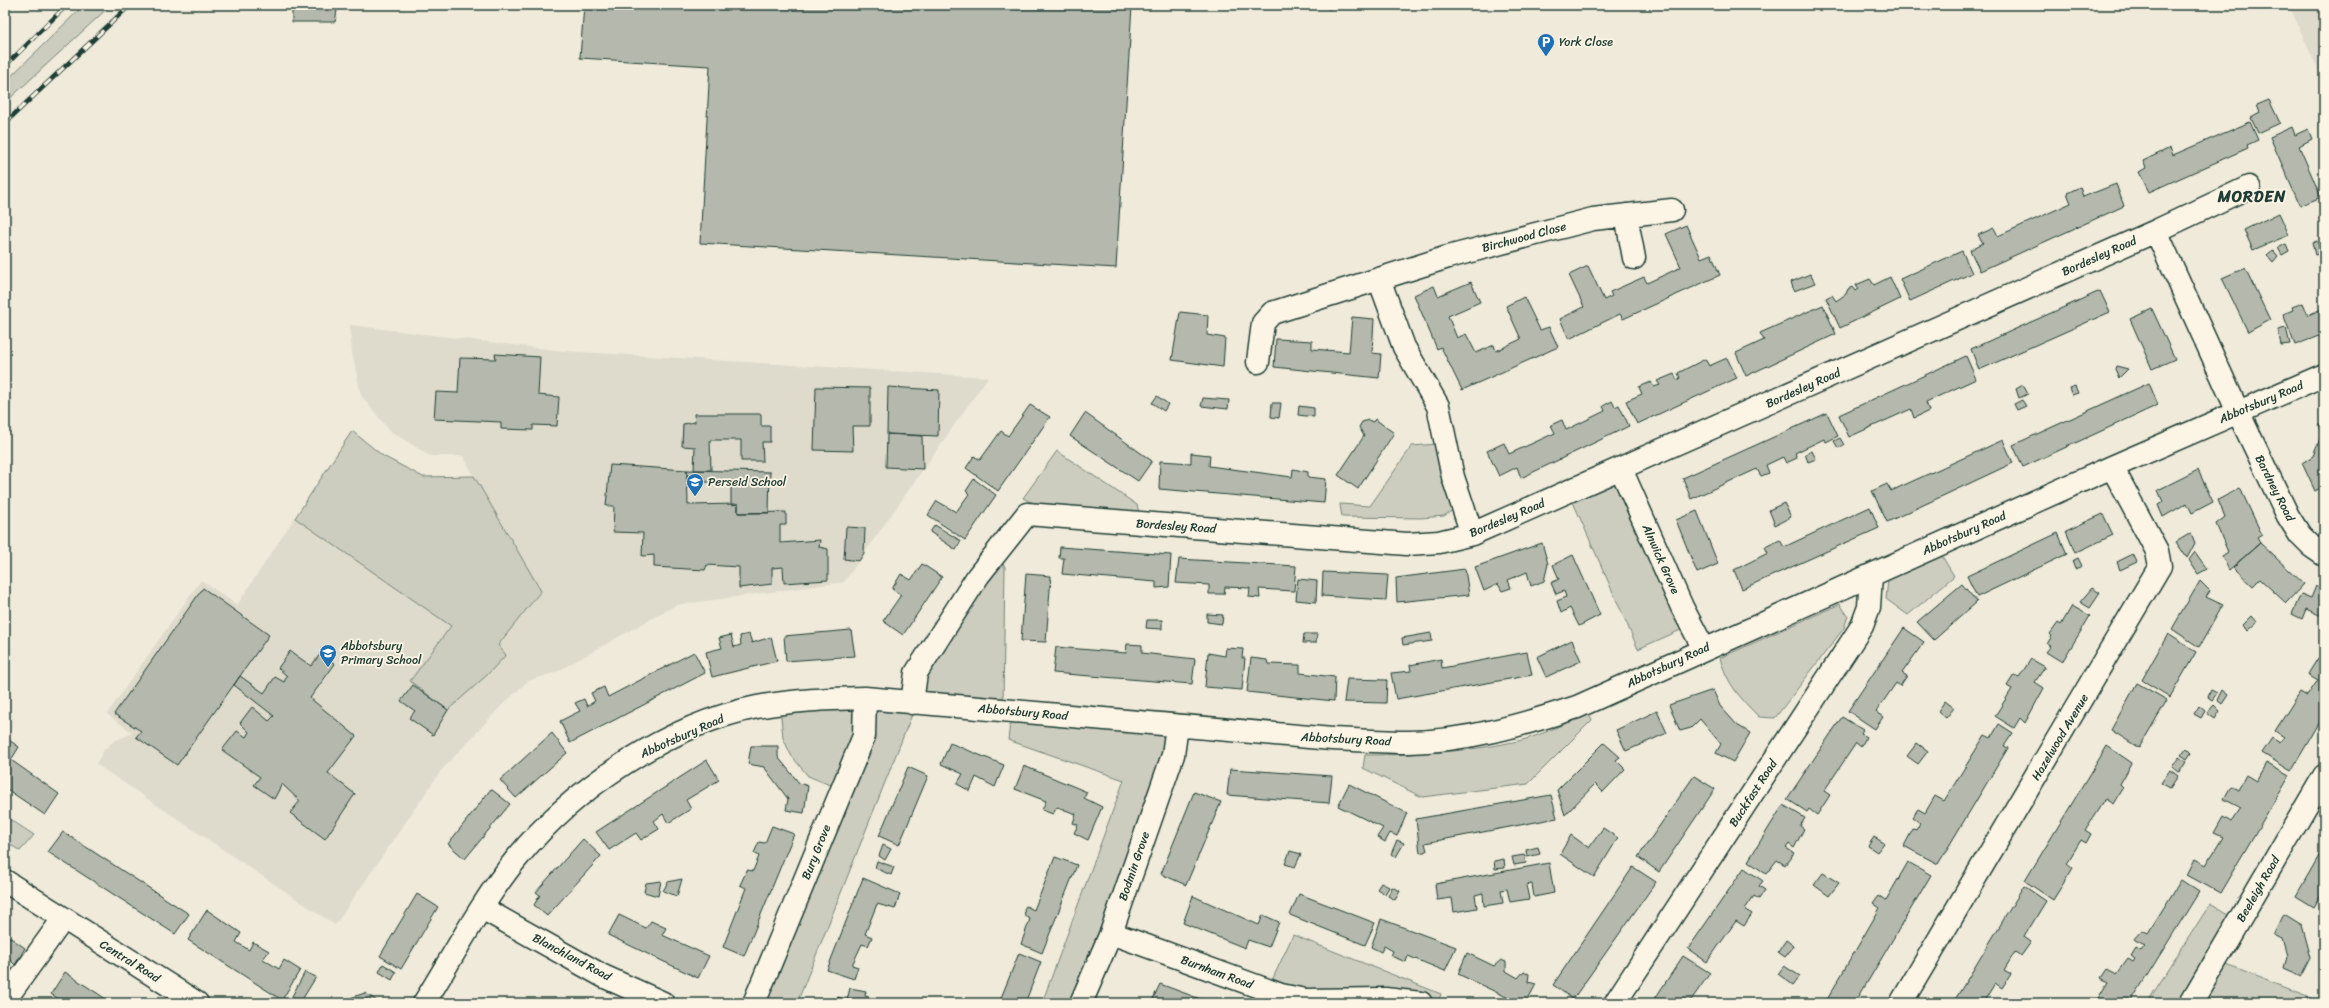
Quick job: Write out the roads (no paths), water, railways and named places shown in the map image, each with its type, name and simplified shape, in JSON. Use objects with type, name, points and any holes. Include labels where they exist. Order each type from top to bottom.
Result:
[{"type":"street","name":"Bordesley Road","points":[[912,703],[916,674],[978,576],[1027,514],[1407,544],[1439,542],[1472,534],[2156,231],[2248,188]]},
{"type":"street","name":"Birchwood Close","points":[[1258,362],[1264,323],[1272,313],[1448,257],[1517,239],[1593,220],[1672,210]]},
{"type":"street","points":[[1626,215],[1634,258]]},
{"type":"street","points":[[2156,231],[2238,412]]},
{"type":"street","points":[[1379,279],[1404,347],[1438,406],[1453,476],[1472,534]]},
{"type":"street","name":"Abbotsbury Road","points":[[424,1003],[482,908],[517,858],[562,809],[616,767],[662,742],[712,720],[755,708],[803,700],[865,698],[1332,739],[1409,742],[1458,738],[1514,728],[1577,707],[2112,467],[2324,375]]},
{"type":"street","name":"Bardney Road","points":[[2238,412],[2288,516],[2300,535],[2311,546],[2324,555]]},
{"type":"street","name":"Hazelwood Avenue","points":[[1901,1003],[2160,566],[2157,551],[2112,467]]},
{"type":"street","name":"Alnwick Grove","points":[[1621,468],[1682,607],[1704,649]]},
{"type":"street","name":"Buckfast Road","points":[[1615,1003],[1862,626],[1869,607],[1871,575]]},
{"type":"street","name":"Bury Grove","points":[[754,1003],[864,736],[865,698]]},
{"type":"street","name":"Bodmin Grove","points":[[1081,1003],[1110,933],[1174,755],[1177,726]]},
{"type":"street","name":"Beeleigh Road","points":[[2191,1003],[2324,776]]},
{"type":"street","name":"Central Road","points":[[5,882],[197,1003]]},
{"type":"street","name":"Blanchland Road","points":[[482,908],[603,976],[663,1003]]},
{"type":"street","points":[[5,1000],[63,919]]},
{"type":"street","name":"Burnham Road","points":[[1110,933],[1280,995],[1304,1000],[1385,999],[1421,1003]]},
{"type":"railway","points":[[5,66],[67,5]]},
{"type":"railway","points":[[5,123],[130,5]]},
{"type":"place","name":"York Close","points":[[1546,57]]},
{"type":"place","name":"Perseid School","points":[[695,497]]},
{"type":"place","name":"Abbotsbury Primary School","points":[[328,668]]},
{"type":"district","name":"MORDEN","points":[[2252,196]]}]
